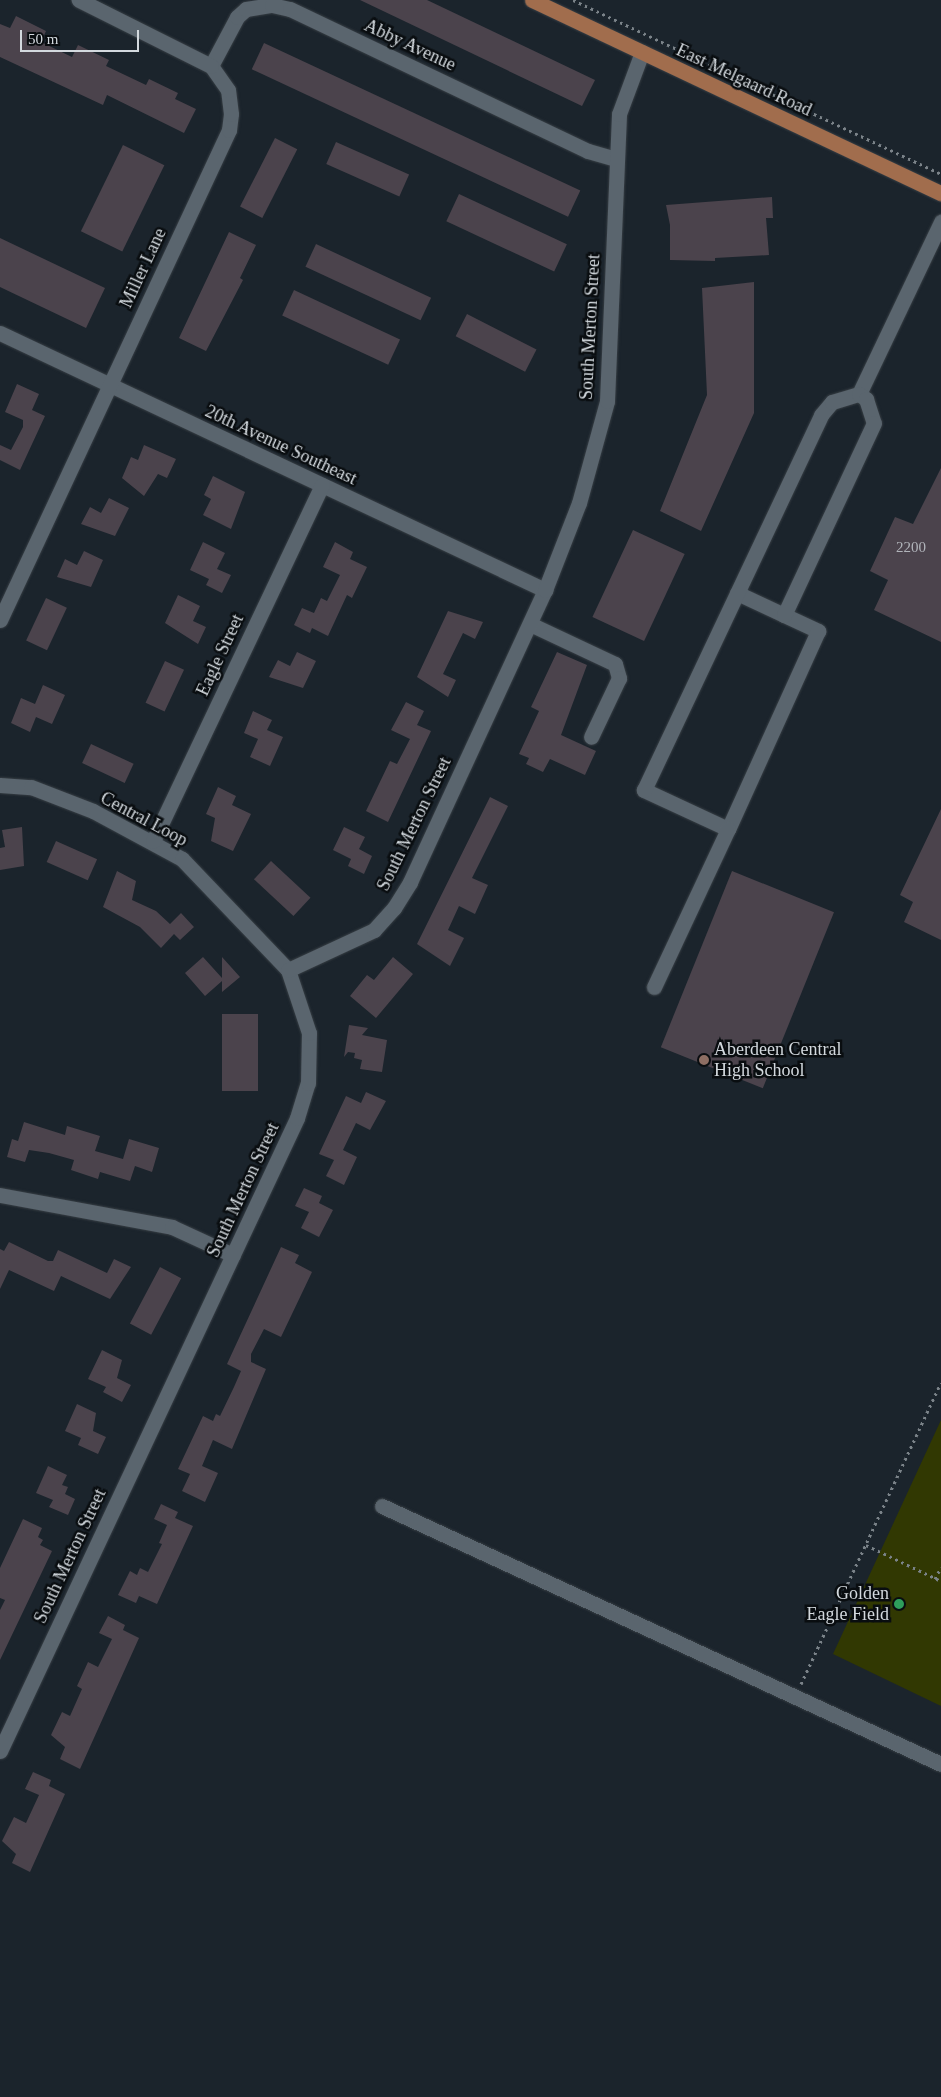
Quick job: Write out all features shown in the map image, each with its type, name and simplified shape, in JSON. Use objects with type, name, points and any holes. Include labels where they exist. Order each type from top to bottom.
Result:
[{"type":"main road","name":"East Melgaard Road","points":[[532,0],[941,193]]},
{"type":"street","name":"Miller Lane","points":[[0,620],[229,130],[232,103],[224,80],[211,66],[78,0]]},
{"type":"street","name":"Abby Avenue","points":[[211,66],[237,18],[246,9],[272,6],[290,9],[588,151],[616,159]]},
{"type":"street","name":"South Merton Street","points":[[0,1750],[7,1719],[233,1255],[297,1118],[308,1084],[309,1033],[288,970],[374,930],[394,908],[410,882],[530,624],[580,503],[607,401],[619,114],[642,52]]},
{"type":"street","points":[[728,829],[644,790],[821,415],[832,402],[859,394],[941,222]]},
{"type":"street","name":"20th Avenue Southeast","points":[[0,334],[545,590]]},
{"type":"street","points":[[784,615],[874,423],[866,399],[859,394]]},
{"type":"street","name":"Eagle Street","points":[[153,841],[322,485]]},
{"type":"street","points":[[654,987],[818,631],[737,593]]},
{"type":"street","points":[[530,624],[616,664],[619,678],[591,737]]},
{"type":"street","name":"Central Loop","points":[[0,785],[31,787],[93,811],[182,858],[214,889],[288,970]]},
{"type":"street","points":[[0,1195],[172,1227],[233,1255]]},
{"type":"street","points":[[382,1506],[941,1764]]},
{"type":"path","points":[[573,0],[941,174]]},
{"type":"path","points":[[795,1697],[941,1383]]},
{"type":"path","points":[[866,1545],[941,1581]]},
{"type":"path","points":[[935,1579],[941,1567]]},
{"type":"green space","name":"Golden Eagle Field","points":[[941,1420],[941,1706],[833,1654]]},
{"type":"building","points":[[360,0],[427,0],[595,80],[582,106]]},
{"type":"building","points":[[16,16],[46,31],[41,42],[72,57],[78,45],[109,60],[106,66],[146,85],[149,79],[178,93],[175,99],[196,109],[184,133],[107,95],[103,105],[0,57],[0,24],[10,28]]},
{"type":"building","points":[[264,43],[580,190],[568,217],[252,69]]},
{"type":"building","points":[[275,138],[297,149],[262,218],[240,207]]},
{"type":"building","points":[[336,142],[409,175],[399,196],[326,164]]},
{"type":"building","points":[[123,145],[164,165],[122,251],[81,231]]},
{"type":"building","points":[[459,194],[567,244],[554,271],[446,221]]},
{"type":"building","points":[[772,197],[773,218],[766,218],[769,255],[715,258],[715,261],[670,260],[670,225],[666,205]]},
{"type":"building","points":[[229,232],[256,245],[240,278],[243,280],[206,351],[179,338]]},
{"type":"building","points":[[0,238],[105,288],[86,328],[0,287]]},
{"type":"building","points":[[316,244],[431,298],[421,320],[305,267]]},
{"type":"building","points":[[754,282],[754,413],[701,531],[660,511],[707,395],[702,288]]},
{"type":"building","points":[[294,290],[400,339],[388,365],[282,315]]},
{"type":"building","points":[[467,314],[536,349],[525,372],[456,336]]},
{"type":"building","points":[[17,384],[39,394],[32,410],[45,416],[20,470],[0,460],[0,445],[11,450],[23,427],[23,420],[5,412]]},
{"type":"building","points":[[144,445],[176,459],[167,478],[158,474],[144,496],[122,478],[131,457],[138,460]]},
{"type":"building","points":[[941,468],[941,642],[874,610],[888,580],[870,571],[895,517],[913,524]]},
{"type":"building","points":[[213,476],[245,492],[231,529],[203,515],[211,499],[204,495]]},
{"type":"building","points":[[109,498],[129,508],[115,536],[81,524],[90,507],[101,513]]},
{"type":"building","points":[[633,530],[685,554],[644,641],[592,617]]},
{"type":"building","points":[[203,542],[225,553],[217,569],[231,575],[222,593],[206,585],[209,579],[190,570]]},
{"type":"building","points":[[335,542],[353,552],[350,559],[367,567],[352,598],[347,595],[328,636],[312,628],[310,633],[294,625],[302,608],[314,613],[321,598],[327,601],[340,575],[323,567]]},
{"type":"building","points":[[84,551],[103,560],[91,587],[57,577],[65,559],[77,565]]},
{"type":"building","points":[[178,595],[200,606],[193,621],[206,627],[198,644],[165,623]]},
{"type":"building","points":[[46,598],[67,608],[47,650],[26,641]]},
{"type":"building","points":[[448,611],[483,622],[475,639],[463,633],[443,674],[456,680],[448,697],[417,677]]},
{"type":"building","points":[[297,652],[316,661],[303,688],[269,677],[278,660],[290,666]]},
{"type":"building","points":[[557,652],[587,665],[561,735],[596,751],[585,775],[550,759],[543,772],[526,764],[529,758],[519,754],[539,711],[531,707]]},
{"type":"building","points":[[165,661],[184,670],[165,712],[146,703]]},
{"type":"building","points":[[43,685],[65,695],[52,724],[36,717],[30,732],[11,723],[21,698],[35,704]]},
{"type":"building","points":[[406,702],[424,711],[417,725],[431,731],[388,822],[366,811],[390,761],[397,764],[410,739],[391,730]]},
{"type":"building","points":[[253,711],[272,720],[267,730],[283,737],[270,766],[250,757],[258,739],[244,733]]},
{"type":"building","points":[[91,744],[134,764],[125,783],[82,763]]},
{"type":"building","points":[[218,787],[236,796],[232,805],[251,814],[233,851],[211,841],[215,818],[206,814]]},
{"type":"building","points":[[490,797],[508,806],[472,878],[488,885],[475,914],[459,906],[448,930],[464,938],[450,966],[417,944]]},
{"type":"building","points":[[941,809],[941,940],[904,922],[913,902],[900,895]]},
{"type":"building","points":[[22,827],[24,866],[0,870],[0,848],[5,847],[2,830]]},
{"type":"building","points":[[344,827],[365,837],[359,849],[372,856],[364,874],[348,866],[351,859],[333,850]]},
{"type":"building","points":[[56,841],[97,859],[88,880],[47,862]]},
{"type":"building","points":[[271,861],[310,898],[293,916],[254,879]]},
{"type":"building","points":[[117,871],[136,881],[132,900],[156,911],[170,924],[181,913],[194,927],[180,940],[174,934],[161,948],[140,927],[103,907]]},
{"type":"building","points":[[732,871],[834,912],[763,1088],[661,1047]]},
{"type":"building","points":[[203,957],[222,978],[222,957],[240,977],[222,992],[222,981],[205,996],[185,973]]},
{"type":"building","points":[[393,957],[413,974],[376,1018],[350,996],[367,975],[374,980]]},
{"type":"building","points":[[222,1014],[258,1014],[258,1091],[222,1091]]},
{"type":"building","points":[[349,1025],[368,1028],[362,1035],[387,1040],[382,1072],[360,1069],[362,1060],[354,1058],[355,1053],[348,1052],[344,1057]]},
{"type":"building","points":[[366,1092],[386,1101],[370,1130],[356,1123],[343,1150],[357,1157],[344,1185],[326,1176],[334,1160],[319,1154],[346,1096],[361,1103]]},
{"type":"building","points":[[24,1122],[65,1135],[67,1126],[100,1136],[95,1151],[123,1159],[129,1139],[159,1148],[152,1172],[135,1166],[130,1181],[100,1172],[98,1179],[71,1170],[74,1160],[49,1153],[29,1150],[25,1162],[7,1157],[12,1139],[18,1141]]},
{"type":"building","points":[[304,1188],[322,1196],[319,1203],[333,1210],[319,1237],[301,1228],[309,1212],[295,1206]]},
{"type":"building","points":[[9,1242],[48,1261],[53,1261],[58,1250],[107,1273],[114,1259],[131,1267],[110,1299],[61,1276],[54,1291],[9,1270],[0,1289],[0,1249],[4,1251]]},
{"type":"building","points":[[281,1247],[299,1255],[295,1263],[312,1272],[281,1337],[264,1329],[251,1354],[251,1362],[266,1369],[232,1449],[213,1440],[202,1466],[218,1473],[205,1502],[182,1491],[190,1474],[178,1469],[203,1416],[213,1421],[216,1414],[220,1416],[234,1387],[241,1371],[227,1364]]},
{"type":"building","points":[[160,1267],[181,1278],[151,1335],[130,1324]]},
{"type":"building","points":[[102,1350],[122,1360],[117,1378],[131,1385],[122,1402],[103,1392],[106,1387],[88,1379]]},
{"type":"building","points":[[77,1404],[96,1413],[93,1431],[106,1437],[98,1454],[78,1445],[81,1438],[65,1431]]},
{"type":"building","points":[[48,1466],[67,1475],[62,1485],[68,1487],[65,1494],[75,1499],[68,1515],[49,1507],[53,1500],[36,1493]]},
{"type":"building","points":[[161,1504],[178,1512],[175,1518],[193,1526],[157,1604],[139,1596],[136,1603],[118,1595],[130,1571],[137,1575],[140,1568],[148,1572],[162,1544],[159,1543],[167,1525],[154,1519]]},
{"type":"building","points":[[23,1519],[42,1528],[38,1537],[43,1540],[40,1545],[52,1551],[0,1660],[0,1610],[5,1600],[0,1598],[0,1568]]},
{"type":"building","points":[[108,1616],[125,1625],[123,1630],[139,1638],[80,1769],[60,1759],[65,1747],[51,1735],[62,1712],[70,1716],[82,1689],[77,1686],[88,1662],[98,1667],[112,1639],[99,1633]]},
{"type":"building","points":[[33,1772],[51,1780],[49,1786],[65,1794],[30,1872],[12,1863],[16,1854],[2,1841],[14,1817],[26,1823],[39,1795],[25,1789]]},
{"type":"place","name":"Aberdeen Central High School","points":[[704,1060]]},
{"type":"place","name":"Golden Eagle Field","points":[[899,1604]]}]
